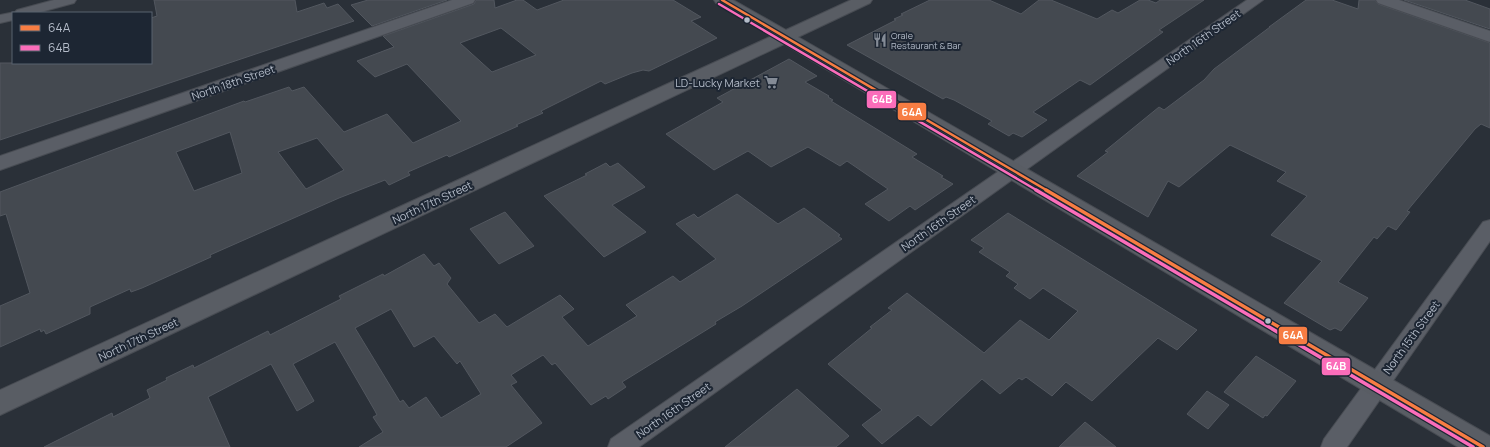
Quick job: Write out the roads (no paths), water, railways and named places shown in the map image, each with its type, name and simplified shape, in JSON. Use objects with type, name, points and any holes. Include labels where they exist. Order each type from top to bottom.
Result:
[{"type":"main road","points":[[722,0],[1483,447]]},
{"type":"main road","name":"North 17th Street","points":[[0,403],[864,0]]},
{"type":"street","points":[[26,12],[68,0]]},
{"type":"street","name":"North 18th Street","points":[[0,163],[466,0]]},
{"type":"street","name":"North 16th Street","points":[[620,447],[1256,0]]},
{"type":"street","points":[[1384,0],[1490,37]]},
{"type":"street","points":[[0,19],[12,16]]},
{"type":"street","name":"North 15th Street","points":[[1333,447],[1490,227]]},
{"type":"place","name":"Orale Restaurant & Bar","points":[[880,40]]},
{"type":"place","name":"LD-Lucky Market","points":[[771,82]]}]
